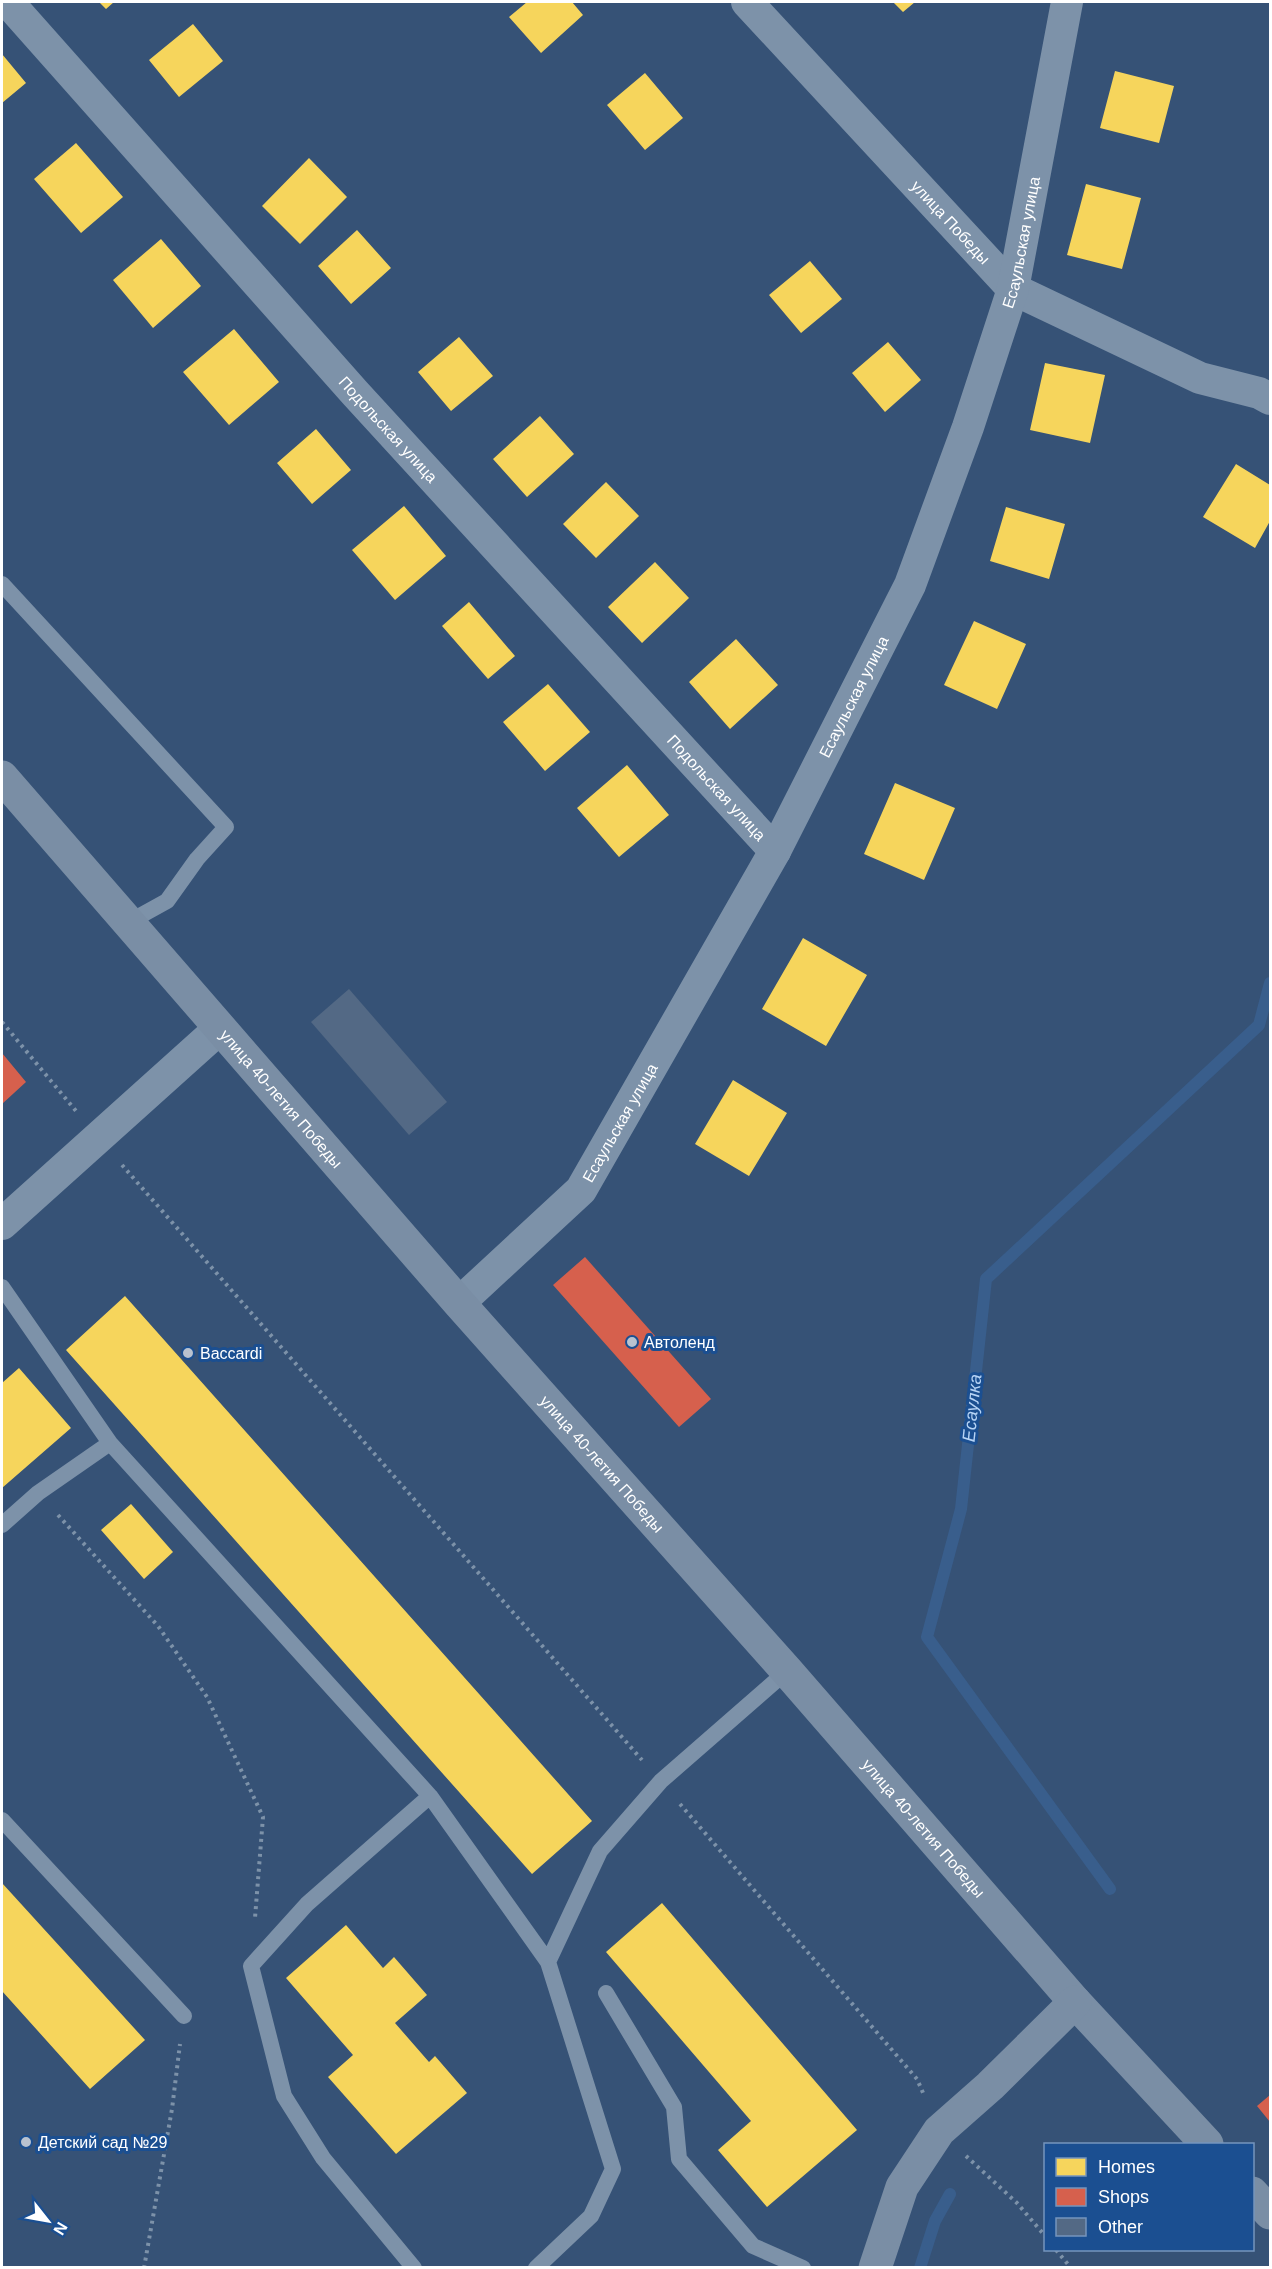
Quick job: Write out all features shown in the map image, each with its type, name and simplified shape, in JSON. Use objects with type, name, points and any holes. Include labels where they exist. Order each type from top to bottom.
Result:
[{"type":"main road","name":"улица 40-летия Победы","points":[[2,777],[459,1303],[787,1671],[1075,2002],[1205,2143]]},
{"type":"main road","points":[[875,2268],[902,2187],[939,2131],[990,2086],[1075,2002]]},
{"type":"main road","points":[[1254,2195],[1270,2213]]},
{"type":"street","name":"Подольская улица","points":[[8,2],[355,393],[775,851]]},
{"type":"street","name":"улица Победы","points":[[747,2],[1013,289],[1200,378],[1259,393],[1270,399]]},
{"type":"street","name":"Есаульская улица","points":[[459,1303],[581,1190],[775,851],[910,585],[968,427],[1013,289],[1067,2]]},
{"type":"street","points":[[2,1224],[219,1029]]},
{"type":"lane","points":[[2,584],[226,827],[197,859],[167,901],[129,922]]},
{"type":"lane","points":[[2,1287],[110,1443],[430,1796],[548,1962],[613,2169],[591,2216],[536,2268]]},
{"type":"lane","points":[[2,1525],[38,1493],[110,1443]]},
{"type":"lane","points":[[548,1962],[600,1851],[661,1781],[787,1671]]},
{"type":"lane","points":[[414,2268],[323,2158],[284,2096],[251,1966],[307,1904],[430,1796]]},
{"type":"lane","points":[[2,1820],[184,2016]]},
{"type":"lane","points":[[606,1993],[674,2107],[679,2159],[753,2246],[803,2268]]},
{"type":"path","points":[[2,1022],[98,1138],[661,1781],[917,2079],[939,2131],[1017,2203],[1044,2235]]},
{"type":"path","points":[[38,1493],[159,1626],[207,1697],[263,1817],[251,1966]]},
{"type":"path","points":[[144,2268],[172,2109],[184,2016]]},
{"type":"path","points":[[1057,2251],[1071,2268]]},
{"type":"building: Homes","points":[[99,2],[114,2],[106,9]]},
{"type":"building: Homes","points":[[527,2],[572,2],[583,15],[541,53],[509,17]]},
{"type":"building: Homes","points":[[893,2],[915,2],[903,12]]},
{"type":"building: Homes","points":[[193,24],[223,61],[179,97],[149,60]]},
{"type":"building: Homes","points":[[2,54],[26,83],[2,103]]},
{"type":"building: Homes","points":[[1115,71],[1174,86],[1159,143],[1100,128]]},
{"type":"building: Homes","points":[[645,73],[683,118],[645,150],[607,105]]},
{"type":"building: Homes","points":[[76,143],[123,197],[81,233],[34,179]]},
{"type":"building: Homes","points":[[309,158],[347,197],[300,244],[262,206]]},
{"type":"building: Homes","points":[[1086,184],[1141,198],[1122,269],[1067,255]]},
{"type":"building: Homes","points":[[357,230],[391,268],[351,304],[318,266]]},
{"type":"building: Homes","points":[[161,239],[201,286],[153,328],[113,280]]},
{"type":"building: Homes","points":[[810,261],[842,299],[801,333],[769,295]]},
{"type":"building: Homes","points":[[234,329],[279,382],[229,425],[183,372]]},
{"type":"building: Homes","points":[[459,337],[493,376],[451,411],[418,372]]},
{"type":"building: Homes","points":[[888,342],[921,380],[885,412],[852,373]]},
{"type":"building: Homes","points":[[1045,363],[1105,375],[1090,443],[1030,430]]},
{"type":"building: Homes","points":[[540,416],[574,454],[527,497],[493,459]]},
{"type":"building: Homes","points":[[316,429],[351,470],[312,504],[277,463]]},
{"type":"building: Homes","points":[[1236,464],[1270,485],[1270,521],[1255,548],[1203,517]]},
{"type":"building: Homes","points":[[606,482],[639,516],[596,558],[563,524]]},
{"type":"building: Homes","points":[[404,506],[446,556],[395,600],[352,550]]},
{"type":"building: Homes","points":[[1006,507],[1065,524],[1049,579],[990,561]]},
{"type":"building: Homes","points":[[655,562],[689,598],[642,643],[608,607]]},
{"type":"building: Homes","points":[[469,602],[515,656],[488,679],[442,626]]},
{"type":"building: Homes","points":[[974,621],[1026,644],[997,709],[944,685]]},
{"type":"building: Homes","points":[[736,639],[778,685],[730,729],[689,682]]},
{"type":"building: Homes","points":[[548,684],[590,732],[545,771],[503,722]]},
{"type":"building: Homes","points":[[627,765],[669,815],[619,857],[577,808]]},
{"type":"building: Homes","points":[[895,783],[955,808],[924,880],[864,854]]},
{"type":"building: Homes","points":[[803,938],[867,975],[826,1046],[762,1009]]},
{"type":"building: Homes","points":[[733,1080],[787,1113],[749,1176],[695,1144]]},
{"type":"building: Homes","points":[[125,1296],[592,1821],[532,1874],[66,1350]]},
{"type":"building: Homes","points":[[19,1368],[71,1428],[2,1488],[2,1383]]},
{"type":"building: Homes","points":[[131,1504],[173,1552],[144,1579],[101,1530]]},
{"type":"building: Homes","points":[[2,1883],[145,2040],[90,2089],[2,1991]]},
{"type":"building: Homes","points":[[662,1903],[857,2130],[767,2207],[718,2150],[751,2121],[606,1952]]},
{"type":"building: Homes","points":[[346,1925],[383,1968],[394,1957],[427,1995],[395,2023],[429,2062],[435,2056],[467,2093],[396,2154],[328,2077],[353,2055],[286,1978]]},
{"type":"building: Shops","points":[[2,1053],[26,1082],[2,1104]]},
{"type":"building: Shops","name":"Автоленд","points":[[585,1257],[711,1399],[679,1427],[553,1285]]},
{"type":"building: Shops","points":[[1270,2095],[1270,2122],[1257,2106]]},
{"type":"building: Other","points":[[349,989],[447,1102],[409,1135],[311,1022]]},
{"type":"waterway","name":"Есаулка","points":[[1110,1889],[927,1637],[961,1509],[986,1279],[1259,1025],[1270,983]]},
{"type":"waterway","name":"Есаулка","points":[[920,2268],[935,2221],[950,2194]]},
{"type":"place","name":"Автоленд","points":[[632,1342]]},
{"type":"place","name":"Baccardi","points":[[188,1353]]},
{"type":"place","name":"Детский сад №29","points":[[26,2142]]}]
